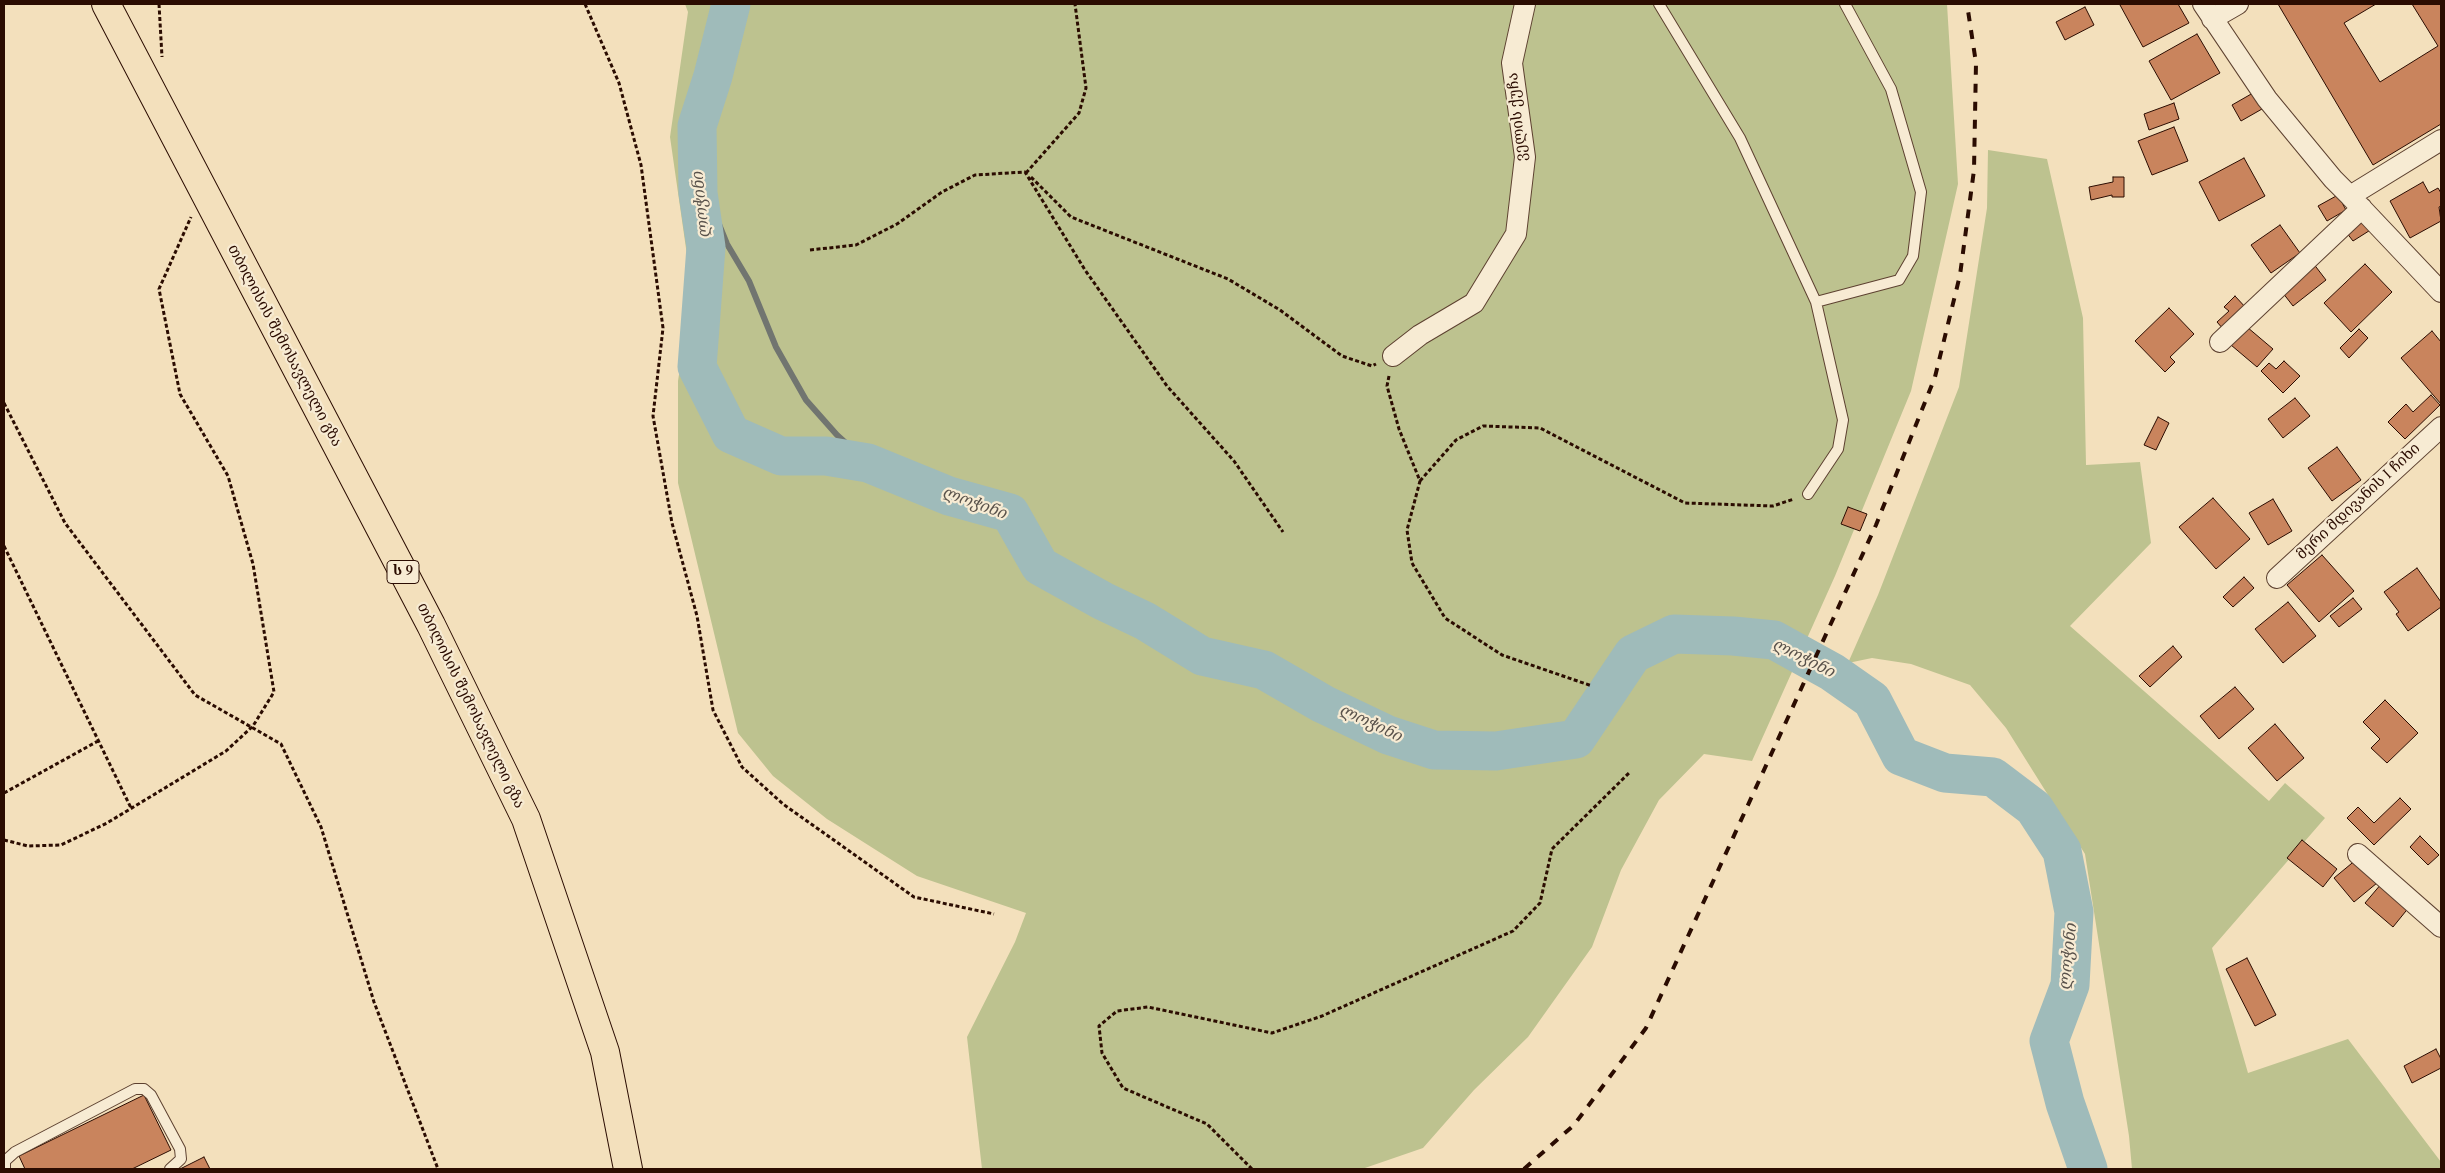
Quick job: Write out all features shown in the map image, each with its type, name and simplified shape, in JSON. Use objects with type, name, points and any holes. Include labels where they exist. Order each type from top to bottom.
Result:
[{"type":"highway","name":"თბილისის შემოსავლელი გზა","points":[[106,4],[431,625],[526,819],[604,1052],[628,1169]]},
{"type":"street","name":"ველის ქუჩა","points":[[1393,356],[1420,335],[1474,303],[1516,234],[1525,157],[1512,63],[1525,4]]},
{"type":"street","points":[[2238,4],[2208,12],[2267,99],[2333,179],[2441,292]]},
{"type":"street","points":[[2220,342],[2356,202],[2441,140]]},
{"type":"street","name":"მერი მდივანის I ჩიხი","points":[[2277,578],[2441,427]]},
{"type":"street","points":[[2358,854],[2441,927]]},
{"type":"lane","points":[[1659,4],[1740,138],[1816,302],[1842,420],[1838,449],[1808,494]]},
{"type":"lane","points":[[1816,302],[1899,280],[1913,256],[1922,192],[1891,89],[1845,4]]},
{"type":"lane","points":[[5,1169],[5,1161],[15,1152],[134,1089],[144,1089],[151,1095],[180,1149],[181,1159],[170,1169]]},
{"type":"path","points":[[585,4],[619,83],[641,166],[663,328],[653,416],[672,523],[697,616],[713,710],[742,767],[783,804],[914,897],[994,914]]},
{"type":"path","points":[[810,250],[856,245],[897,224],[942,192],[976,175],[1025,172],[1079,113],[1086,88],[1075,4]]},
{"type":"path","points":[[1025,172],[1071,217],[1228,278],[1280,310],[1342,356],[1372,366],[1393,356]]},
{"type":"path","points":[[1025,172],[1085,270],[1167,386],[1234,461],[1283,532]]},
{"type":"path","points":[[4,840],[28,846],[61,845],[107,823],[226,751],[253,726],[274,692],[253,564],[228,476],[180,394],[159,289],[203,191]]},
{"type":"path","points":[[1393,356],[1387,386],[1399,429],[1420,481]]},
{"type":"path","points":[[4,403],[65,522],[195,695],[253,726],[281,744],[320,827],[374,1002],[438,1169]]},
{"type":"path","points":[[1592,686],[1502,656],[1444,618],[1412,563],[1407,530],[1420,481],[1456,440],[1483,426],[1540,428],[1685,503],[1773,506],[1808,494]]},
{"type":"path","points":[[4,546],[131,808]]},
{"type":"path","points":[[4,793],[98,741]]},
{"type":"path","points":[[1252,1169],[1207,1124],[1123,1088],[1102,1053],[1100,1026],[1117,1011],[1148,1006],[1272,1032],[1322,1016],[1513,931],[1540,903],[1552,849],[1630,772]]},
{"type":"green space","points":[[685,4],[1947,4],[1958,184],[1911,391],[1835,576],[1752,761],[1704,754],[1659,800],[1621,870],[1592,947],[1528,1037],[1474,1090],[1423,1148],[1362,1169],[982,1169],[967,1037],[1015,942],[1026,913],[917,876],[827,819],[773,776],[738,733],[678,483],[678,381],[692,290],[670,137],[688,12]]},
{"type":"green space","points":[[1988,150],[2047,159],[2083,318],[2086,465],[2140,462],[2151,543],[2070,626],[2269,801],[2285,783],[2325,818],[2212,948],[2248,1073],[2348,1039],[2441,1162],[2441,1169],[2132,1169],[2129,1136],[2085,854],[2006,728],[1970,685],[1911,664],[1872,658],[1848,663],[1878,595],[1959,387],[1987,208]]},
{"type":"building","points":[[2178,4],[2189,23],[2143,47],[2120,5]]},
{"type":"building","points":[[2278,4],[2376,4],[2344,23],[2380,82],[2438,46],[2412,4],[2441,4],[2441,124],[2373,165]]},
{"type":"building","points":[[2085,7],[2094,25],[2065,40],[2056,22]]},
{"type":"building","points":[[2197,34],[2220,73],[2171,100],[2149,61]]},
{"type":"building","points":[[2253,93],[2262,109],[2241,121],[2232,105]]},
{"type":"building","points":[[2174,103],[2179,119],[2149,130],[2144,114]]},
{"type":"building","points":[[2174,127],[2188,161],[2152,175],[2138,141]]},
{"type":"building","points":[[2244,158],[2265,196],[2219,221],[2199,182]]},
{"type":"building","points":[[2113,177],[2124,177],[2124,197],[2112,197],[2112,195],[2091,200],[2089,187],[2113,182]]},
{"type":"building","points":[[2423,182],[2429,193],[2438,188],[2441,193],[2441,206],[2439,207],[2441,221],[2410,238],[2390,201]]},
{"type":"building","points":[[2338,195],[2346,210],[2327,221],[2318,206]]},
{"type":"building","points":[[2362,215],[2372,229],[2353,241],[2343,228]]},
{"type":"building","points":[[2280,225],[2300,253],[2271,273],[2251,245]]},
{"type":"building","points":[[2313,263],[2326,280],[2293,306],[2279,288]]},
{"type":"building","points":[[2365,264],[2392,292],[2351,332],[2324,303]]},
{"type":"building","points":[[2235,296],[2247,309],[2224,330],[2217,322],[2229,311],[2224,307]]},
{"type":"building","points":[[2169,308],[2194,334],[2170,357],[2175,362],[2165,372],[2135,341]]},
{"type":"building","points":[[2247,327],[2273,349],[2257,367],[2231,345]]},
{"type":"building","points":[[2359,329],[2368,338],[2349,358],[2340,348]]},
{"type":"building","points":[[2432,331],[2441,342],[2441,404],[2401,358]]},
{"type":"building","points":[[2284,361],[2300,376],[2283,393],[2261,371],[2269,363],[2276,369]]},
{"type":"building","points":[[2431,395],[2440,405],[2405,439],[2388,422],[2406,404],[2413,412]]},
{"type":"building","points":[[2295,398],[2310,416],[2283,438],[2268,419]]},
{"type":"building","points":[[2158,417],[2169,423],[2156,450],[2144,445]]},
{"type":"building","points":[[2337,447],[2361,480],[2332,501],[2308,468]]},
{"type":"building","points":[[2213,498],[2250,539],[2216,569],[2179,527]]},
{"type":"building","points":[[2273,499],[2292,531],[2268,545],[2249,513]]},
{"type":"building","points":[[1848,507],[1867,514],[1860,531],[1841,524]]},
{"type":"building","points":[[2322,555],[2354,591],[2319,622],[2287,585]]},
{"type":"building","points":[[2417,568],[2441,602],[2441,607],[2408,631],[2396,614],[2399,612],[2384,592]]},
{"type":"building","points":[[2244,577],[2254,588],[2233,607],[2223,597]]},
{"type":"building","points":[[2353,598],[2362,609],[2339,627],[2330,616]]},
{"type":"building","points":[[2288,602],[2316,636],[2283,663],[2255,629]]},
{"type":"building","points":[[2173,646],[2182,657],[2150,687],[2139,676]]},
{"type":"building","points":[[2235,687],[2254,709],[2219,739],[2200,716]]},
{"type":"building","points":[[2385,700],[2418,733],[2387,763],[2371,748],[2380,739],[2363,722]]},
{"type":"building","points":[[2275,724],[2304,758],[2277,781],[2248,748]]},
{"type":"building","points":[[2400,798],[2411,809],[2374,845],[2347,818],[2358,807],[2374,823]]},
{"type":"building","points":[[2420,836],[2439,855],[2428,865],[2410,847]]},
{"type":"building","points":[[2302,840],[2337,869],[2323,887],[2287,858]]},
{"type":"building","points":[[2357,859],[2377,883],[2354,902],[2334,878]]},
{"type":"building","points":[[2382,883],[2410,906],[2393,927],[2365,903]]},
{"type":"building","points":[[2247,958],[2276,1015],[2255,1026],[2226,969]]},
{"type":"building","points":[[2436,1049],[2441,1059],[2441,1068],[2412,1083],[2404,1066]]},
{"type":"building","points":[[144,1095],[171,1150],[132,1169],[25,1169],[19,1156]]},
{"type":"building","points":[[204,1157],[210,1169],[180,1169]]},
{"type":"waterway","name":"ლოჭინი","points":[[731,4],[713,76],[697,126],[698,193],[706,247],[697,367],[731,434],[781,456],[826,456],[868,463],[949,496],[1010,513],[1040,566],[1103,601],[1145,621],[1202,656],[1264,670],[1323,704],[1388,735],[1434,750],[1496,751],[1576,739],[1633,654],[1674,634],[1733,636],[1774,640],[1832,672],[1872,700],[1901,756],[1945,773],[1993,777],[2034,808],[2062,851],[2074,912],[2070,985],[2049,1041],[2065,1103],[2088,1169]]},
{"type":"waterway","points":[[698,193],[716,217],[727,244],[749,281],[776,347],[806,400],[837,435],[868,463]]},
{"type":"railway","points":[[1524,1169],[1574,1125],[1646,1028],[1876,525],[1935,377],[1960,275],[1974,170],[1976,63],[1967,4]]}]
